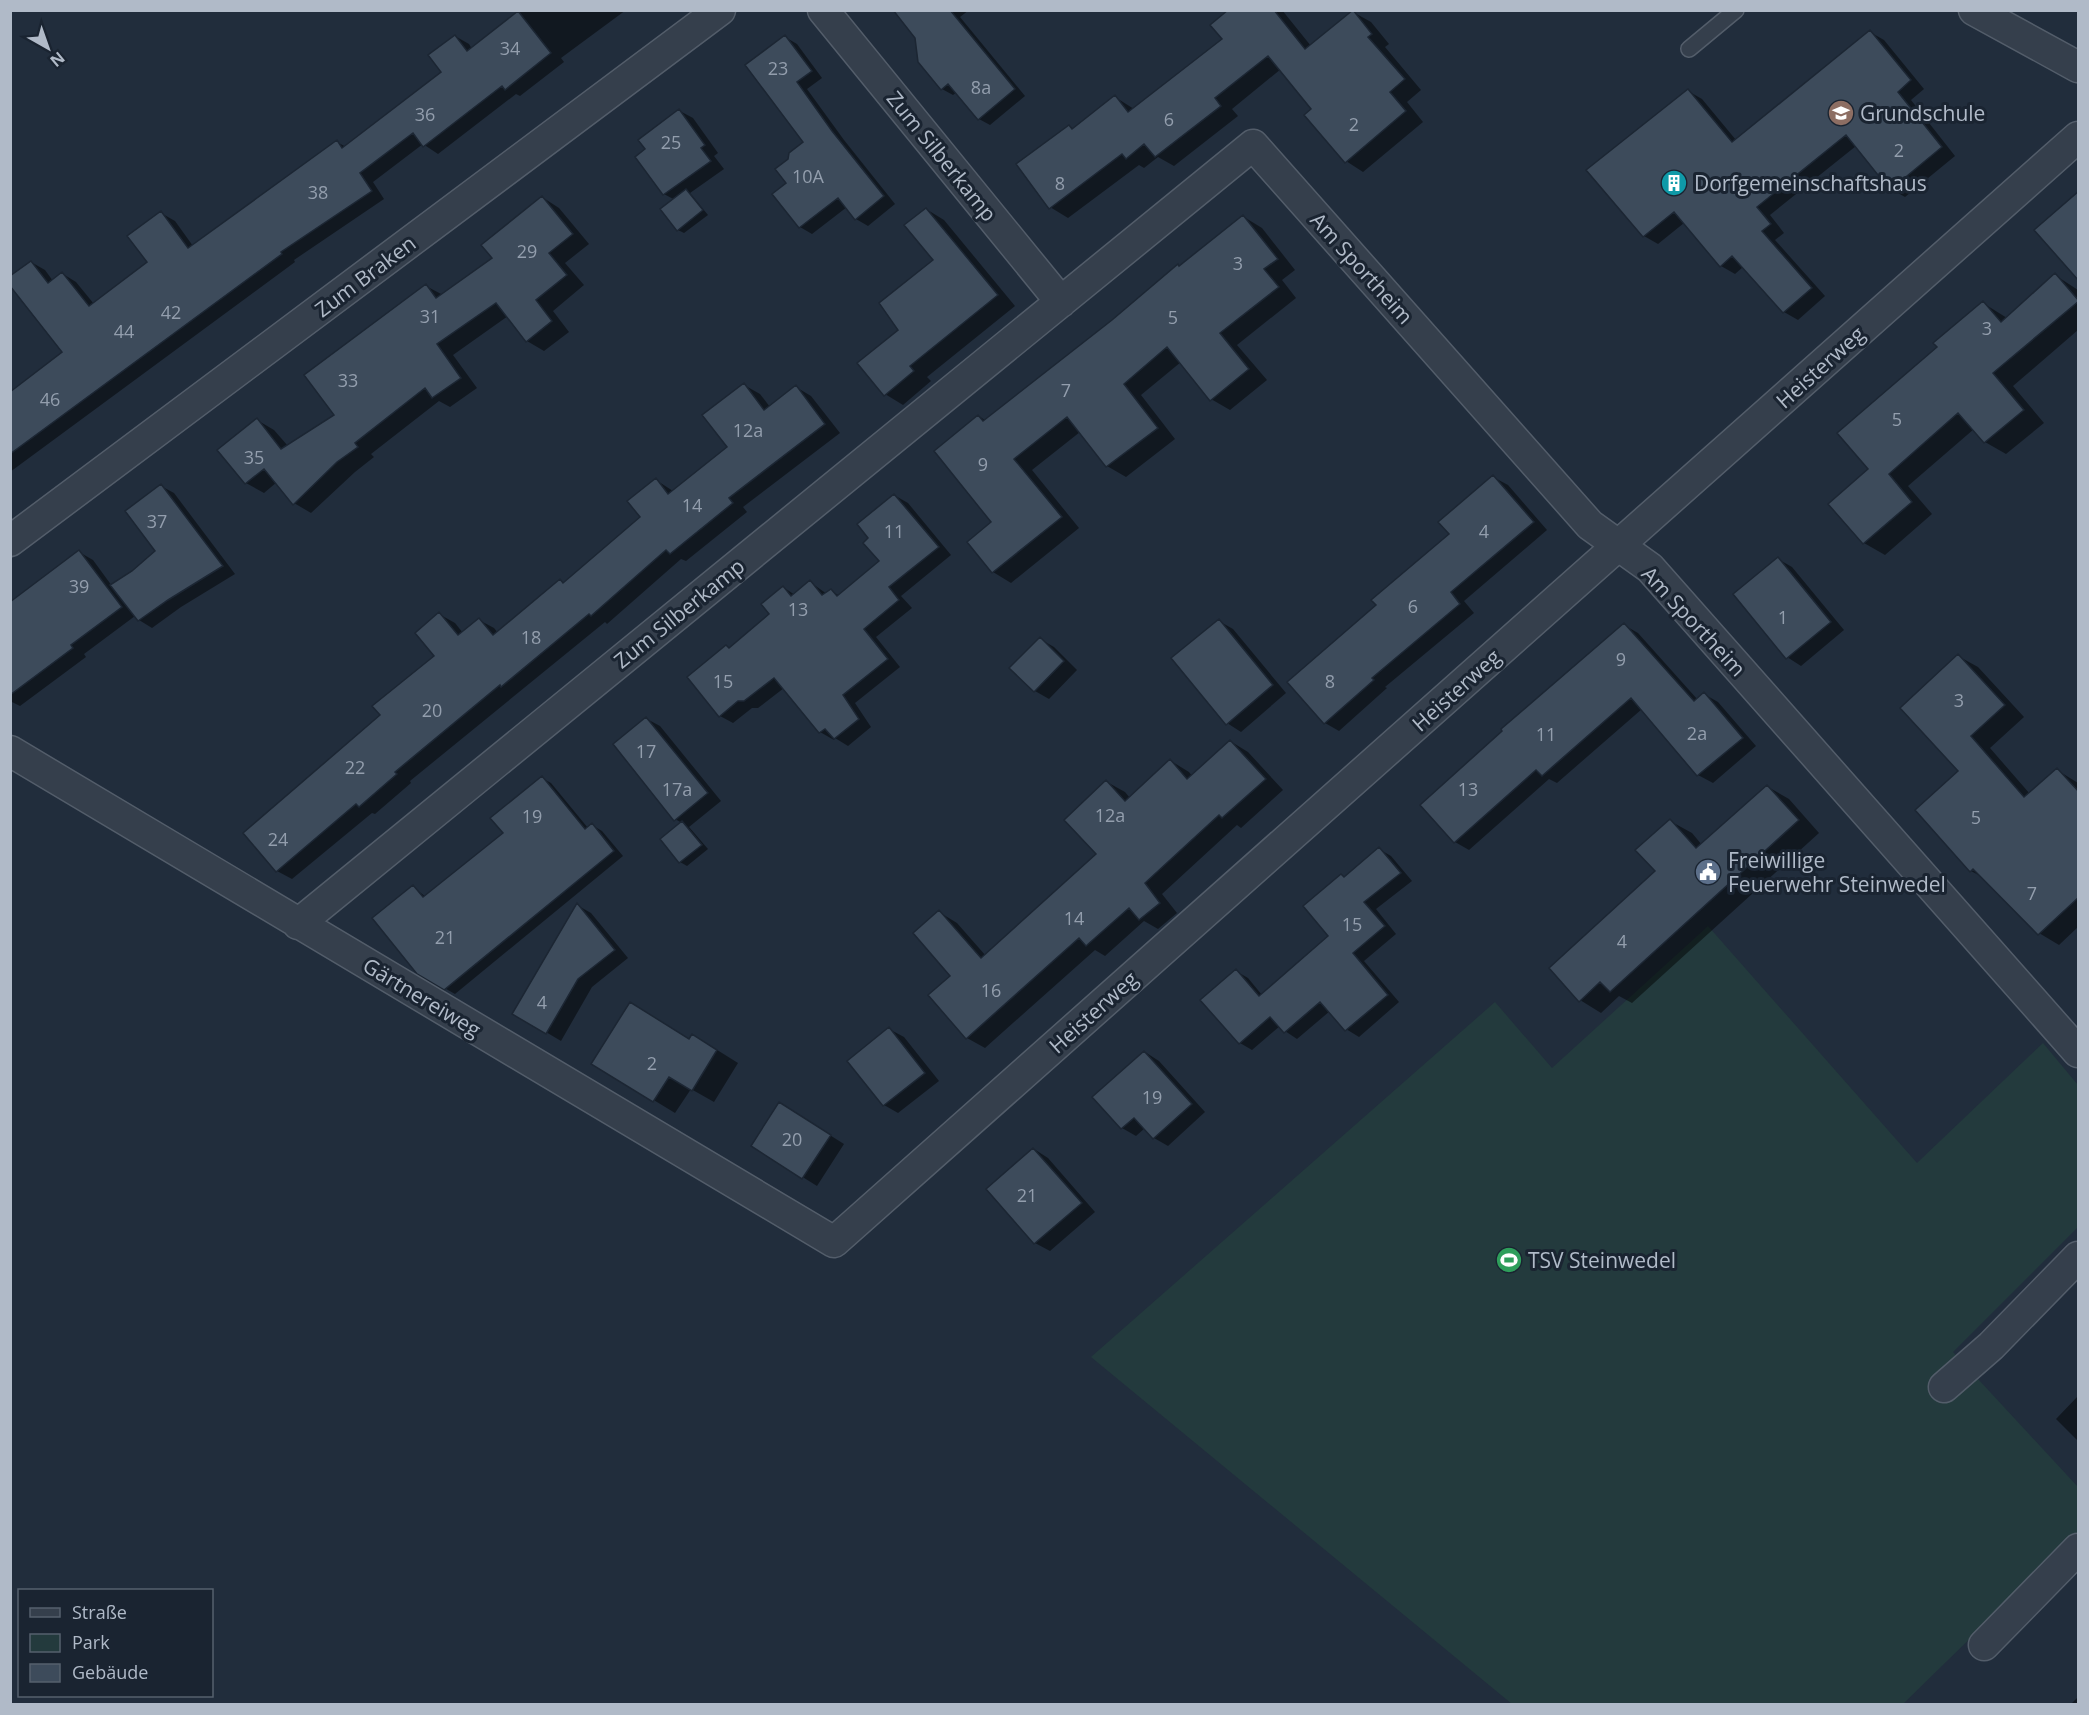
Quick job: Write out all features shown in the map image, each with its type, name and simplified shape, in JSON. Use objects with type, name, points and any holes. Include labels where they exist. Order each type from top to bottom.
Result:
[{"type":"street","name":"Zum Braken","points":[[10,541],[720,10]]},
{"type":"street","name":"Zum Silberkamp","points":[[823,10],[1061,302]]},
{"type":"street","points":[[1974,10],[2079,67]]},
{"type":"street","name":"Heisterweg","points":[[834,1242],[2079,137]]},
{"type":"street","name":"Zum Silberkamp","points":[[298,924],[1253,145]]},
{"type":"street","name":"Am Sportheim","points":[[1253,145],[1590,525],[1650,568],[2079,1052]]},
{"type":"street","name":"Gärtnereiweg","points":[[10,751],[834,1242]]},
{"type":"street","points":[[1944,1387],[1991,1346],[2079,1257]]},
{"type":"street","points":[[1984,1645],[2079,1549]]},
{"type":"lane","points":[[1689,49],[1736,10]]},
{"type":"green space","points":[[1708,926],[1917,1163],[2043,1043],[2078,1085],[2078,1227],[1953,1352],[2078,1487],[2078,1533],[1903,1704],[1512,1704],[1091,1357],[1495,1002],[1552,1068]]},
{"type":"building","points":[[893,10],[950,10],[1015,89],[978,120],[948,84],[941,90],[918,62],[915,38]]},
{"type":"building","points":[[1228,10],[1274,10],[1305,49],[1353,10],[1372,34],[1368,37],[1405,79],[1390,92],[1406,111],[1345,163],[1304,115],[1311,109],[1268,56],[1215,98],[1221,106],[1155,157],[1144,144],[1126,159],[1122,154],[1049,209],[1016,164],[1069,125],[1072,129],[1115,95],[1128,112],[1222,39],[1210,25]]},
{"type":"building","points":[[518,11],[551,53],[505,90],[502,86],[423,147],[413,133],[360,173],[372,191],[281,252],[282,254],[10,454],[10,392],[62,352],[10,286],[10,276],[31,261],[48,283],[62,272],[89,306],[147,262],[127,236],[161,211],[188,248],[337,140],[342,148],[441,72],[428,55],[455,35],[467,51]]},
{"type":"building","points":[[1870,30],[1911,80],[1898,92],[1942,147],[1890,190],[1846,135],[1757,207],[1771,224],[1762,231],[1812,288],[1783,313],[1732,256],[1720,267],[1674,212],[1643,237],[1586,170],[1688,89],[1732,142]]},
{"type":"building","points":[[785,35],[812,71],[797,82],[832,131],[884,196],[855,220],[838,198],[799,228],[772,194],[786,183],[775,169],[788,159],[789,153],[803,142],[745,65]]},
{"type":"building","points":[[679,109],[705,145],[701,148],[711,161],[663,195],[635,157],[645,149],[638,140]]},
{"type":"building","points":[[686,189],[703,210],[677,231],[660,209]]},
{"type":"building","points":[[2079,191],[2079,281],[2034,230]]},
{"type":"building","points":[[542,196],[573,234],[549,253],[567,275],[536,300],[552,321],[526,342],[496,303],[437,344],[461,378],[432,398],[425,388],[355,443],[358,447],[337,462],[293,505],[264,469],[245,484],[217,450],[257,418],[281,449],[334,415],[304,375],[426,284],[436,298],[492,258],[481,245]]},
{"type":"building","points":[[926,208],[998,295],[910,366],[914,371],[884,396],[857,363],[898,330],[879,303],[933,260],[904,225]]},
{"type":"building","points":[[1243,215],[1278,259],[1264,269],[1279,287],[1220,333],[1249,369],[1210,401],[1167,347],[1124,384],[1158,428],[1106,467],[1067,417],[1014,459],[1062,517],[992,573],[967,542],[991,522],[934,451],[978,415],[983,421],[1112,320],[1178,264],[1179,266]]},
{"type":"building","points":[[2055,273],[2079,301],[1993,373],[2024,410],[1984,443],[1958,413],[1889,474],[1912,502],[1863,544],[1828,504],[1868,469],[1837,433],[1937,347],[1933,343],[1983,301],[2001,322]]},
{"type":"building","points":[[744,383],[764,410],[796,385],[825,424],[729,498],[733,503],[670,554],[666,550],[591,616],[589,614],[501,687],[500,685],[395,772],[397,774],[359,807],[356,804],[276,872],[243,833],[380,715],[372,706],[434,656],[415,633],[439,612],[458,635],[479,618],[493,635],[560,579],[563,583],[640,517],[627,501],[656,478],[668,494],[727,447],[702,415]]},
{"type":"building","points":[[1493,475],[1534,522],[1451,592],[1460,604],[1372,678],[1374,680],[1324,724],[1287,682],[1376,605],[1371,600],[1449,534],[1438,522]]},
{"type":"building","points":[[161,484],[223,566],[138,621],[110,585],[132,571],[155,551],[125,511]]},
{"type":"building","points":[[894,494],[939,547],[889,587],[899,600],[864,629],[888,659],[843,695],[859,719],[834,739],[825,729],[819,733],[774,678],[744,701],[738,701],[719,717],[687,677],[726,645],[729,648],[769,614],[761,604],[783,586],[791,596],[810,580],[822,595],[831,589],[837,596],[879,561],[863,543],[868,538],[857,524]]},
{"type":"building","points":[[79,550],[122,607],[71,645],[73,648],[10,695],[10,602]]},
{"type":"building","points":[[1778,557],[1831,622],[1786,659],[1733,594]]},
{"type":"building","points":[[1219,619],[1273,685],[1226,725],[1171,658]]},
{"type":"building","points":[[1624,623],[1694,701],[1704,692],[1743,738],[1697,776],[1631,698],[1542,776],[1536,770],[1454,843],[1420,805],[1502,731],[1501,729]]},
{"type":"building","points":[[1040,637],[1064,661],[1034,692],[1009,668]]},
{"type":"building","points":[[1958,654],[2005,705],[1971,736],[2024,797],[2057,768],[2079,792],[2079,897],[2038,935],[1973,869],[1970,872],[1915,810],[1958,771],[1900,708]]},
{"type":"building","points":[[646,717],[708,793],[674,821],[613,744]]},
{"type":"building","points":[[1230,740],[1266,779],[1222,818],[1219,815],[1145,883],[1160,903],[1139,920],[1129,908],[1086,946],[1079,938],[966,1039],[928,995],[950,976],[913,933],[939,910],[981,958],[1096,854],[1064,820],[1106,780],[1125,801],[1170,759],[1187,779]]},
{"type":"building","points":[[542,776],[585,829],[592,823],[614,851],[444,990],[417,974],[372,918],[413,885],[423,897],[503,833],[490,818]]},
{"type":"building","points":[[1767,785],[1799,820],[1610,992],[1600,982],[1579,1002],[1549,968],[1655,871],[1635,850],[1670,819],[1696,848]]},
{"type":"building","points":[[682,821],[702,845],[679,863],[660,839]]},
{"type":"building","points":[[1379,847],[1401,873],[1364,902],[1385,926],[1353,953],[1388,995],[1345,1031],[1320,1002],[1284,1033],[1270,1017],[1239,1044],[1200,1000],[1236,969],[1259,996],[1328,936],[1303,906],[1341,874],[1344,877]]},
{"type":"building","points":[[577,903],[615,950],[578,979],[546,1034],[512,1014]]},
{"type":"building","points":[[630,1002],[689,1039],[692,1034],[717,1050],[692,1091],[669,1077],[653,1102],[591,1064]]},
{"type":"building","points":[[889,1027],[925,1073],[883,1106],[847,1061]]},
{"type":"building","points":[[1144,1051],[1192,1104],[1153,1139],[1134,1118],[1121,1129],[1092,1097]]},
{"type":"building","points":[[779,1102],[831,1135],[802,1179],[751,1146]]},
{"type":"building","points":[[1033,1148],[1082,1203],[1034,1244],[986,1189]]},
{"type":"place","name":"Grundschule","points":[[1841,113]]},
{"type":"place","name":"Dorfgemeinschaftshaus","points":[[1674,183]]},
{"type":"place","name":"Freiwillige Feuerwehr Steinwedel","points":[[1708,872]]},
{"type":"place","name":"TSV Steinwedel","points":[[1509,1260]]}]
